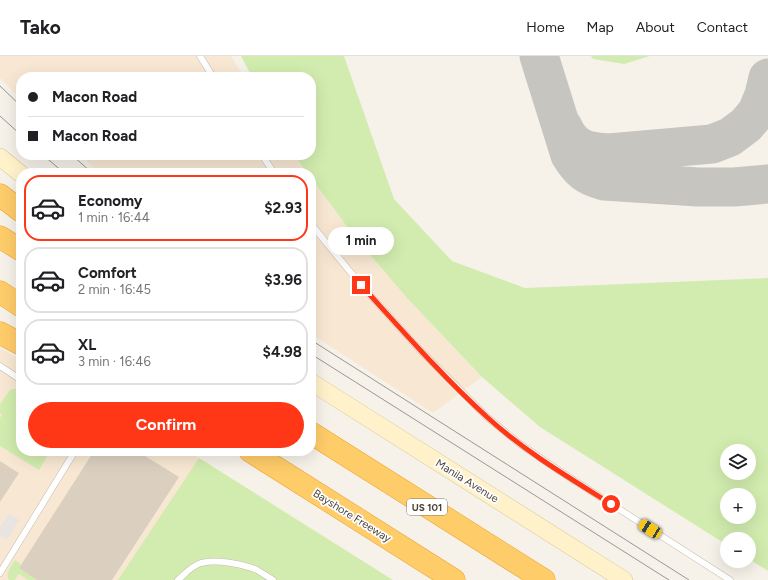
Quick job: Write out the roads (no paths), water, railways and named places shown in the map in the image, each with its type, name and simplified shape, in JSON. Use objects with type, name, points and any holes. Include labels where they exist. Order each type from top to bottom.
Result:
[{"type":"highway","points":[[0,195],[16,207]]},
{"type":"highway","points":[[0,236],[16,247]]},
{"type":"highway","points":[[0,292],[16,303]]},
{"type":"highway","points":[[0,333],[16,341]]},
{"type":"highway","name":"US 101","points":[[316,436],[544,580]]},
{"type":"highway","name":"Bayshore Freeway","points":[[258,456],[454,580]]},
{"type":"main road","points":[[0,157],[16,170]]},
{"type":"main road","name":"Manila Avenue","points":[[316,385],[624,580]]},
{"type":"lane","points":[[200,56],[210,72]]},
{"type":"lane","points":[[316,230],[361,285],[420,350],[487,417],[520,444],[558,470],[730,580]]},
{"type":"lane","points":[[0,366],[16,377]]},
{"type":"lane","points":[[0,573],[72,456]]},
{"type":"lane","points":[[178,580],[190,569],[201,564],[211,562],[241,565],[256,570],[273,580]]},
{"type":"tram line","points":[[0,86],[16,101]]},
{"type":"tram line","points":[[0,116],[16,130]]},
{"type":"tram line","points":[[49,160],[58,168]]},
{"type":"tram line","points":[[78,160],[86,168]]},
{"type":"tram line","points":[[316,343],[689,580]]},
{"type":"tram line","points":[[316,357],[669,580]]}]
